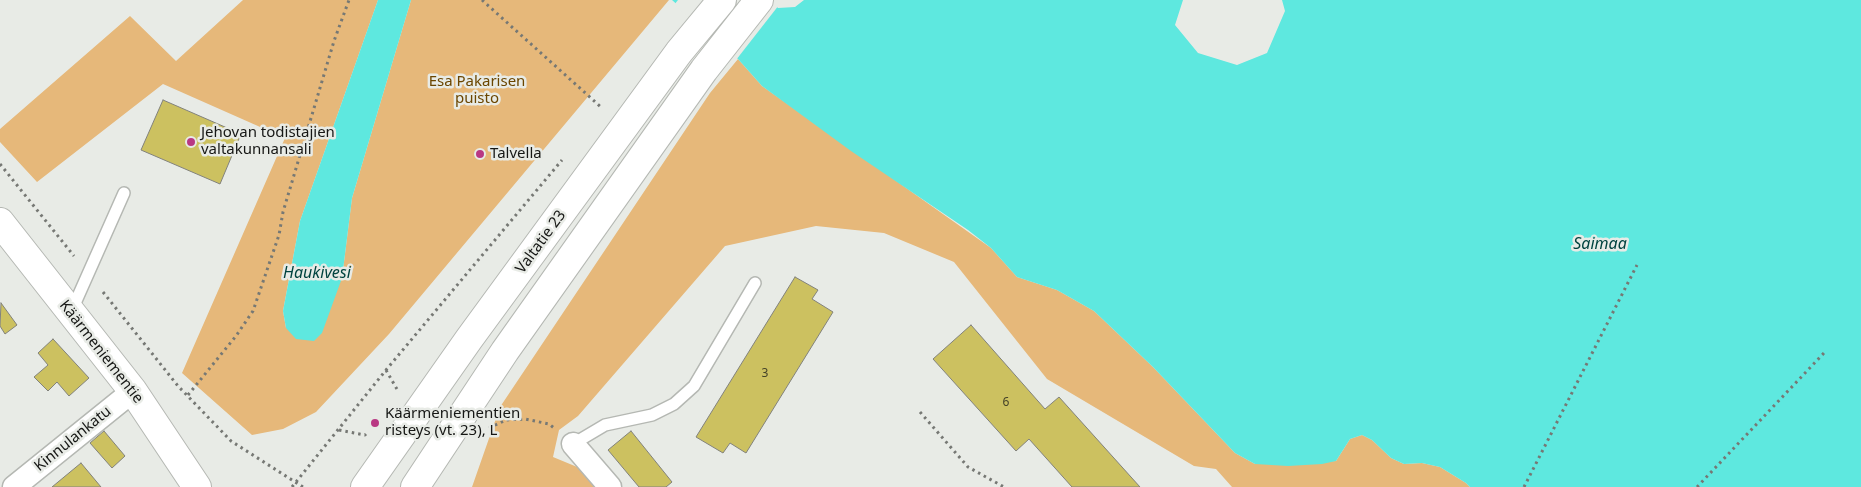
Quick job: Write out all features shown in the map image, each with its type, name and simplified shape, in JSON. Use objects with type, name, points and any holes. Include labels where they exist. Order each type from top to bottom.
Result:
[{"type":"main road","name":"Valtatie 23","points":[[365,487],[469,339],[680,52],[722,0]]},
{"type":"main road","points":[[415,487],[505,352],[704,70],[759,0]]},
{"type":"main road","name":"Käärmeniementie","points":[[0,222],[133,391],[197,487]]},
{"type":"street","name":"Kinnulankatu","points":[[14,487],[133,391]]},
{"type":"street","points":[[573,444],[610,487]]},
{"type":"lane","points":[[71,312],[124,194]]},
{"type":"lane","points":[[573,444],[605,425],[652,415],[674,404],[694,386],[756,283]]},
{"type":"path","points":[[188,395],[236,336],[253,311],[278,235],[283,212],[334,41],[349,0]]},
{"type":"path","points":[[482,0],[604,110],[610,102]]},
{"type":"path","points":[[292,487],[386,370],[565,156]]},
{"type":"path","points":[[0,164],[178,386],[231,441],[303,487]]},
{"type":"path","points":[[1524,487],[1637,265]]},
{"type":"path","points":[[1697,487],[1824,353]]},
{"type":"path","points":[[386,370],[398,390],[393,397]]},
{"type":"path","points":[[920,412],[968,467],[1004,487]]},
{"type":"path","points":[[487,428],[506,420],[525,419],[549,424],[573,444]]},
{"type":"path","points":[[339,430],[365,435],[370,429]]},
{"type":"green space","name":"Esa Pakarisen puisto","points":[[243,0],[378,0],[300,221],[283,311],[286,328],[342,278],[352,198],[411,0],[669,0],[389,334],[316,412],[283,429],[252,435],[182,373],[285,138],[163,84],[37,182],[0,142],[0,129],[130,16],[176,61]]},
{"type":"green space","points":[[738,59],[762,86],[991,248],[1017,277],[1057,290],[1094,311],[1153,367],[1235,453],[1255,464],[1336,461],[1350,439],[1362,435],[1372,440],[1391,458],[1404,464],[1422,463],[1440,467],[1470,487],[1232,487],[1216,469],[1194,466],[1047,379],[954,262],[884,233],[816,226],[725,246],[578,416],[559,430],[553,457],[582,469],[597,487],[472,487],[500,407],[710,93]]},
{"type":"water","name":"Haukivesi","points":[[378,0],[411,0],[352,198],[342,278],[322,333],[314,341],[296,339],[286,328],[283,311],[300,221]]},
{"type":"water","name":"Saimaa","points":[[672,0],[770,0],[778,8],[795,7],[804,0],[1183,0],[1175,25],[1198,53],[1237,65],[1267,53],[1285,11],[1282,0],[1861,0],[1861,487],[1470,487],[1440,467],[1422,463],[1404,464],[1391,458],[1372,440],[1362,435],[1350,439],[1336,461],[1322,464],[1288,466],[1255,464],[1235,453],[1153,367],[1094,311],[1057,290],[1017,277],[991,248],[968,230],[851,151],[762,86],[738,59]]},
{"type":"pier","points":[[678,0],[774,0],[779,5],[736,60],[674,5]]},
{"type":"building","name":"Jehovan todistajien valtakunnansali","points":[[163,100],[241,134],[220,184],[141,150]]},
{"type":"building","points":[[795,277],[818,290],[812,299],[833,312],[746,453],[730,443],[723,453],[696,437]]},
{"type":"building","points":[[1,303],[17,325],[5,334],[0,326]]},
{"type":"building","points":[[971,325],[1045,409],[1059,397],[1140,487],[1072,487],[1029,439],[1016,451],[933,359]]},
{"type":"building","points":[[53,339],[89,378],[69,396],[57,382],[48,391],[34,377],[48,365],[38,353]]},
{"type":"building","points":[[104,431],[125,456],[112,468],[90,443]]},
{"type":"building","points":[[631,431],[672,482],[666,487],[639,487],[608,450]]},
{"type":"building","points":[[81,463],[101,487],[52,487]]},
{"type":"place","name":"Jehovan todistajien valtakunnansali","points":[[191,142]]},
{"type":"place","name":"Talvella","points":[[480,154]]},
{"type":"place","name":"Käärmeniementien risteys (vt. 23), L","points":[[375,423]]}]
